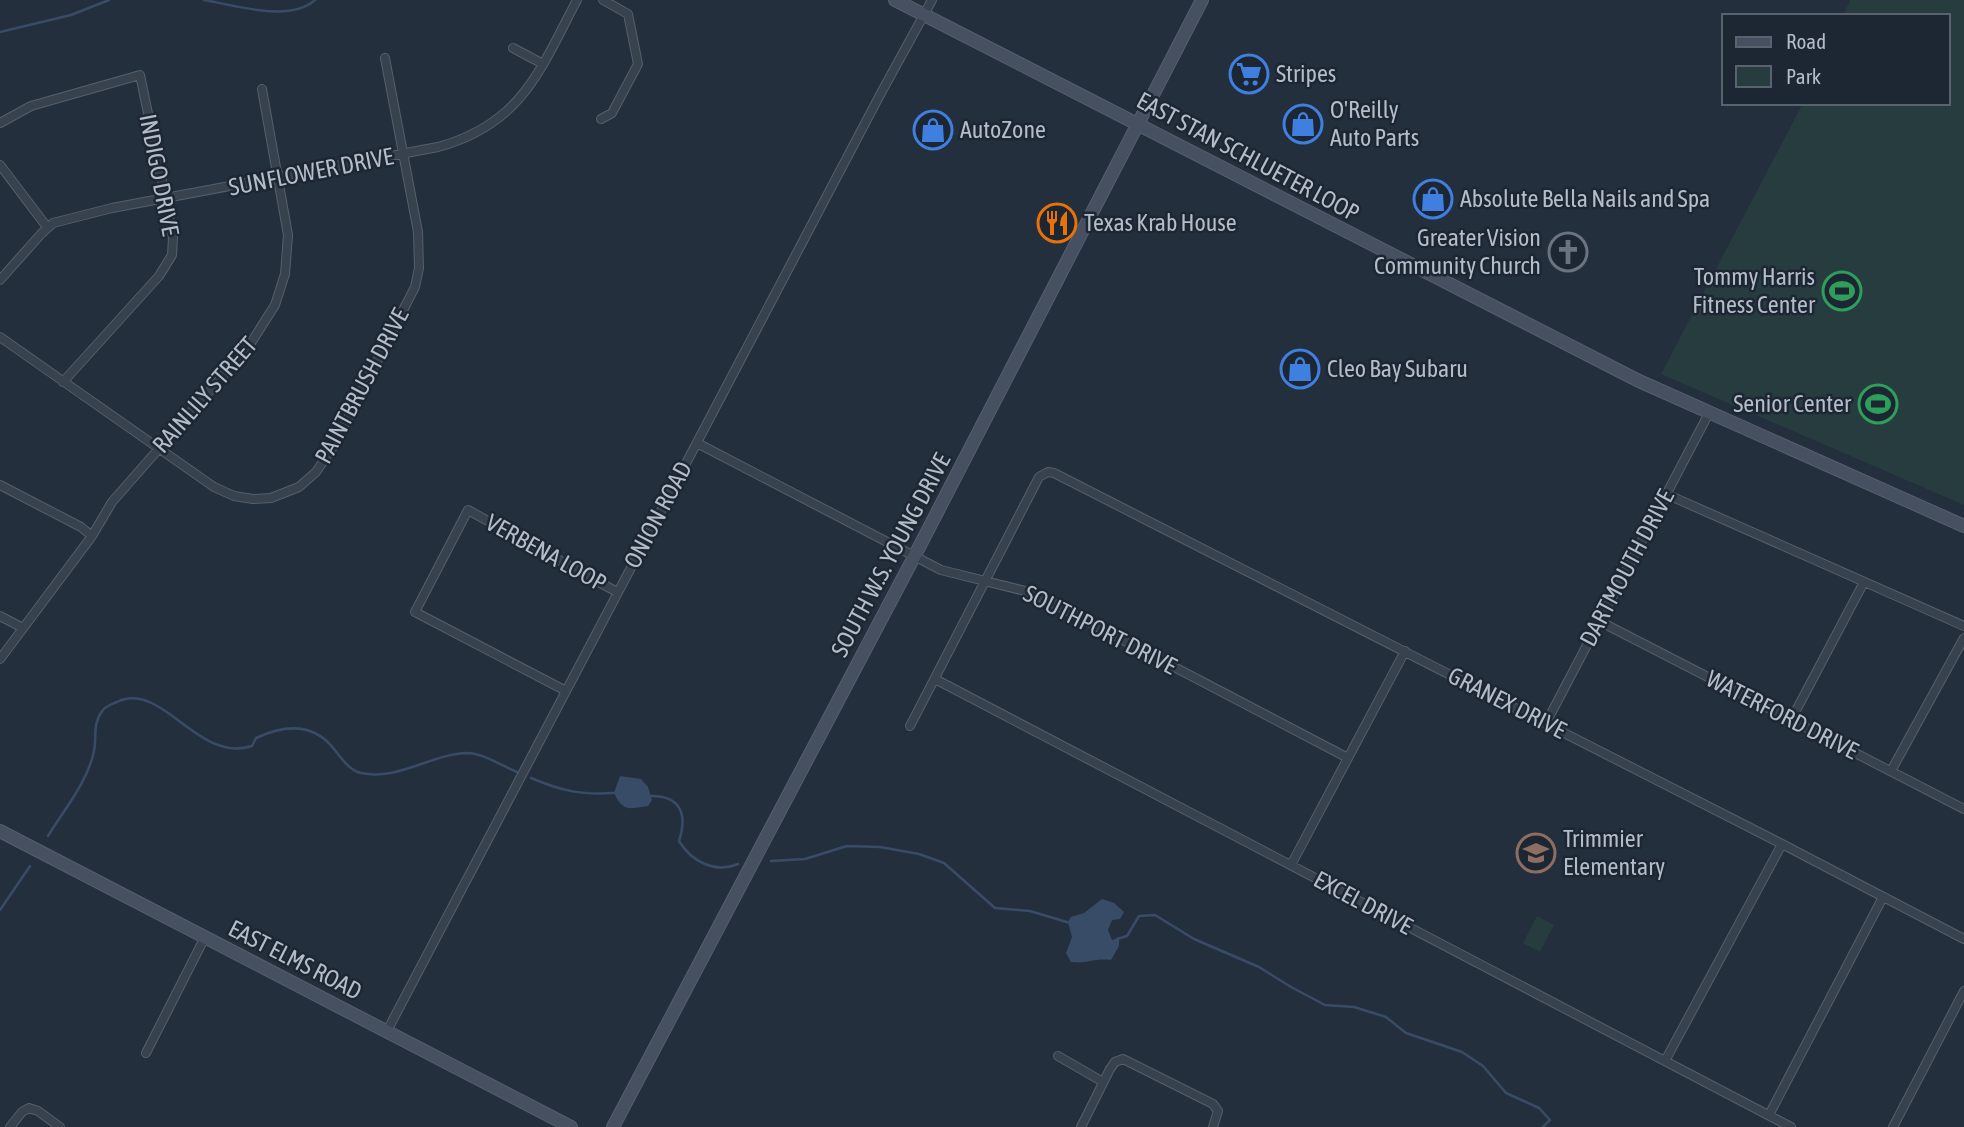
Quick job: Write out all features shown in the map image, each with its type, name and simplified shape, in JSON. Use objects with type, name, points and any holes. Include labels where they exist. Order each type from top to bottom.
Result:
[{"type":"main road","name":"EAST STAN SCHLUETER LOOP","points":[[895,0],[1577,350],[1709,413],[1964,526]]},
{"type":"main road","name":"SOUTH W.S. YOUNG DRIVE","points":[[614,1127],[914,557],[1202,0]]},
{"type":"main road","name":"EAST ELMS ROAD","points":[[0,831],[571,1127]]},
{"type":"street","name":"SUNFLOWER DRIVE","points":[[0,280],[47,227],[76,216],[279,179],[457,142],[493,123],[522,98],[577,0]]},
{"type":"street","points":[[601,119],[612,113],[636,70],[638,59],[628,14],[603,0]]},
{"type":"street","name":"ONION ROAD","points":[[387,1031],[932,0]]},
{"type":"street","points":[[513,48],[543,64]]},
{"type":"street","name":"PAINTBRUSH DRIVE","points":[[0,337],[214,487],[234,496],[253,499],[271,498],[299,487],[316,472],[333,447],[415,287],[419,268],[419,242],[385,58]]},
{"type":"street","name":"INDIGO DRIVE","points":[[0,123],[31,106],[139,75],[174,246],[168,264],[63,382]]},
{"type":"street","name":"RAINLILY STREET","points":[[0,659],[92,536],[112,502],[249,346],[275,305],[285,274],[289,249],[262,89]]},
{"type":"street","points":[[0,165],[47,227]]},
{"type":"street","name":"DARTMOUTH DRIVE","points":[[1546,723],[1709,413]]},
{"type":"street","name":"SOUTHPORT DRIVE","points":[[696,443],[914,557],[952,574],[1033,593],[1348,758]]},
{"type":"street","name":"GRANEX DRIVE","points":[[985,582],[1039,477],[1048,472],[1054,473],[1964,939]]},
{"type":"street","points":[[0,485],[81,527],[92,536]]},
{"type":"street","points":[[1666,494],[1964,626]]},
{"type":"street","name":"VERBENA LOOP","points":[[566,691],[415,612],[468,510],[617,592]]},
{"type":"street","points":[[910,726],[985,582]]},
{"type":"street","points":[[1791,720],[1864,582]]},
{"type":"street","points":[[0,616],[23,628]]},
{"type":"street","name":"WATERFORD DRIVE","points":[[1599,621],[1964,809]]},
{"type":"street","points":[[1891,771],[1964,638]]},
{"type":"street","points":[[1291,865],[1405,651]]},
{"type":"street","name":"EXCEL DRIVE","points":[[935,679],[1791,1127]]},
{"type":"street","points":[[1665,1061],[1782,844]]},
{"type":"street","points":[[1769,1115],[1883,897]]},
{"type":"street","points":[[146,1053],[205,937]]},
{"type":"street","points":[[1893,1127],[1964,991]]},
{"type":"street","points":[[1058,1056],[1103,1082]]},
{"type":"street","points":[[1080,1127],[1115,1062],[1123,1059],[1213,1104],[1218,1111],[1213,1127]]},
{"type":"street","points":[[10,1127],[22,1112],[29,1108],[38,1111],[60,1127]]},
{"type":"green space","points":[[1850,0],[1964,0],[1964,505],[1661,374],[1802,105],[1950,105],[1950,14],[1844,14]]},
{"type":"green space","points":[[1537,916],[1554,925],[1540,952],[1523,943]]},
{"type":"water","points":[[620,776],[641,779],[648,787],[652,800],[648,806],[627,808],[620,803],[614,793]]},
{"type":"water","points":[[1102,899],[1114,903],[1124,912],[1120,919],[1112,920],[1108,930],[1112,940],[1119,938],[1119,946],[1111,960],[1071,962],[1066,953],[1072,937],[1068,922],[1071,917],[1084,913]]},
{"type":"waterway","points":[[0,32],[71,15],[109,0]]},
{"type":"waterway","points":[[204,0],[277,11],[304,7],[315,0]]},
{"type":"waterway","points":[[48,836],[87,773],[100,715],[109,705],[134,698],[149,702],[165,711],[214,744],[233,748],[252,746],[256,738],[277,730],[307,730],[326,740],[349,767],[361,773],[388,773],[454,754],[467,753],[486,757],[517,772]]},
{"type":"waterway","points":[[531,778],[571,791],[614,793]]},
{"type":"waterway","points":[[649,796],[668,799],[679,808],[682,814],[679,841],[697,860],[721,867],[738,864]]},
{"type":"waterway","points":[[771,861],[805,859],[847,846],[880,847],[919,854],[944,863],[995,908],[1030,911],[1070,923]]},
{"type":"waterway","points":[[0,910],[30,866]]},
{"type":"waterway","points":[[1117,939],[1127,936],[1139,916],[1155,915],[1194,939],[1259,967],[1325,1005],[1354,1007],[1386,1017],[1406,1033],[1462,1052],[1483,1066],[1506,1093],[1539,1108],[1550,1120],[1543,1127]]},
{"type":"place","name":"Stripes","points":[[1249,74]]},
{"type":"place","name":"O'Reilly Auto Parts","points":[[1303,124]]},
{"type":"place","name":"AutoZone","points":[[933,130]]},
{"type":"place","name":"Absolute Bella Nails and Spa","points":[[1433,199]]},
{"type":"place","name":"Texas Krab House","points":[[1057,223]]},
{"type":"place","name":"Greater Vision Community Church","points":[[1568,252]]},
{"type":"place","name":"Tommy Harris Fitness Center","points":[[1842,291]]},
{"type":"place","name":"Cleo Bay Subaru","points":[[1300,369]]},
{"type":"place","name":"Senior Center","points":[[1878,404]]},
{"type":"place","name":"Trimmier Elementary","points":[[1536,853]]}]
